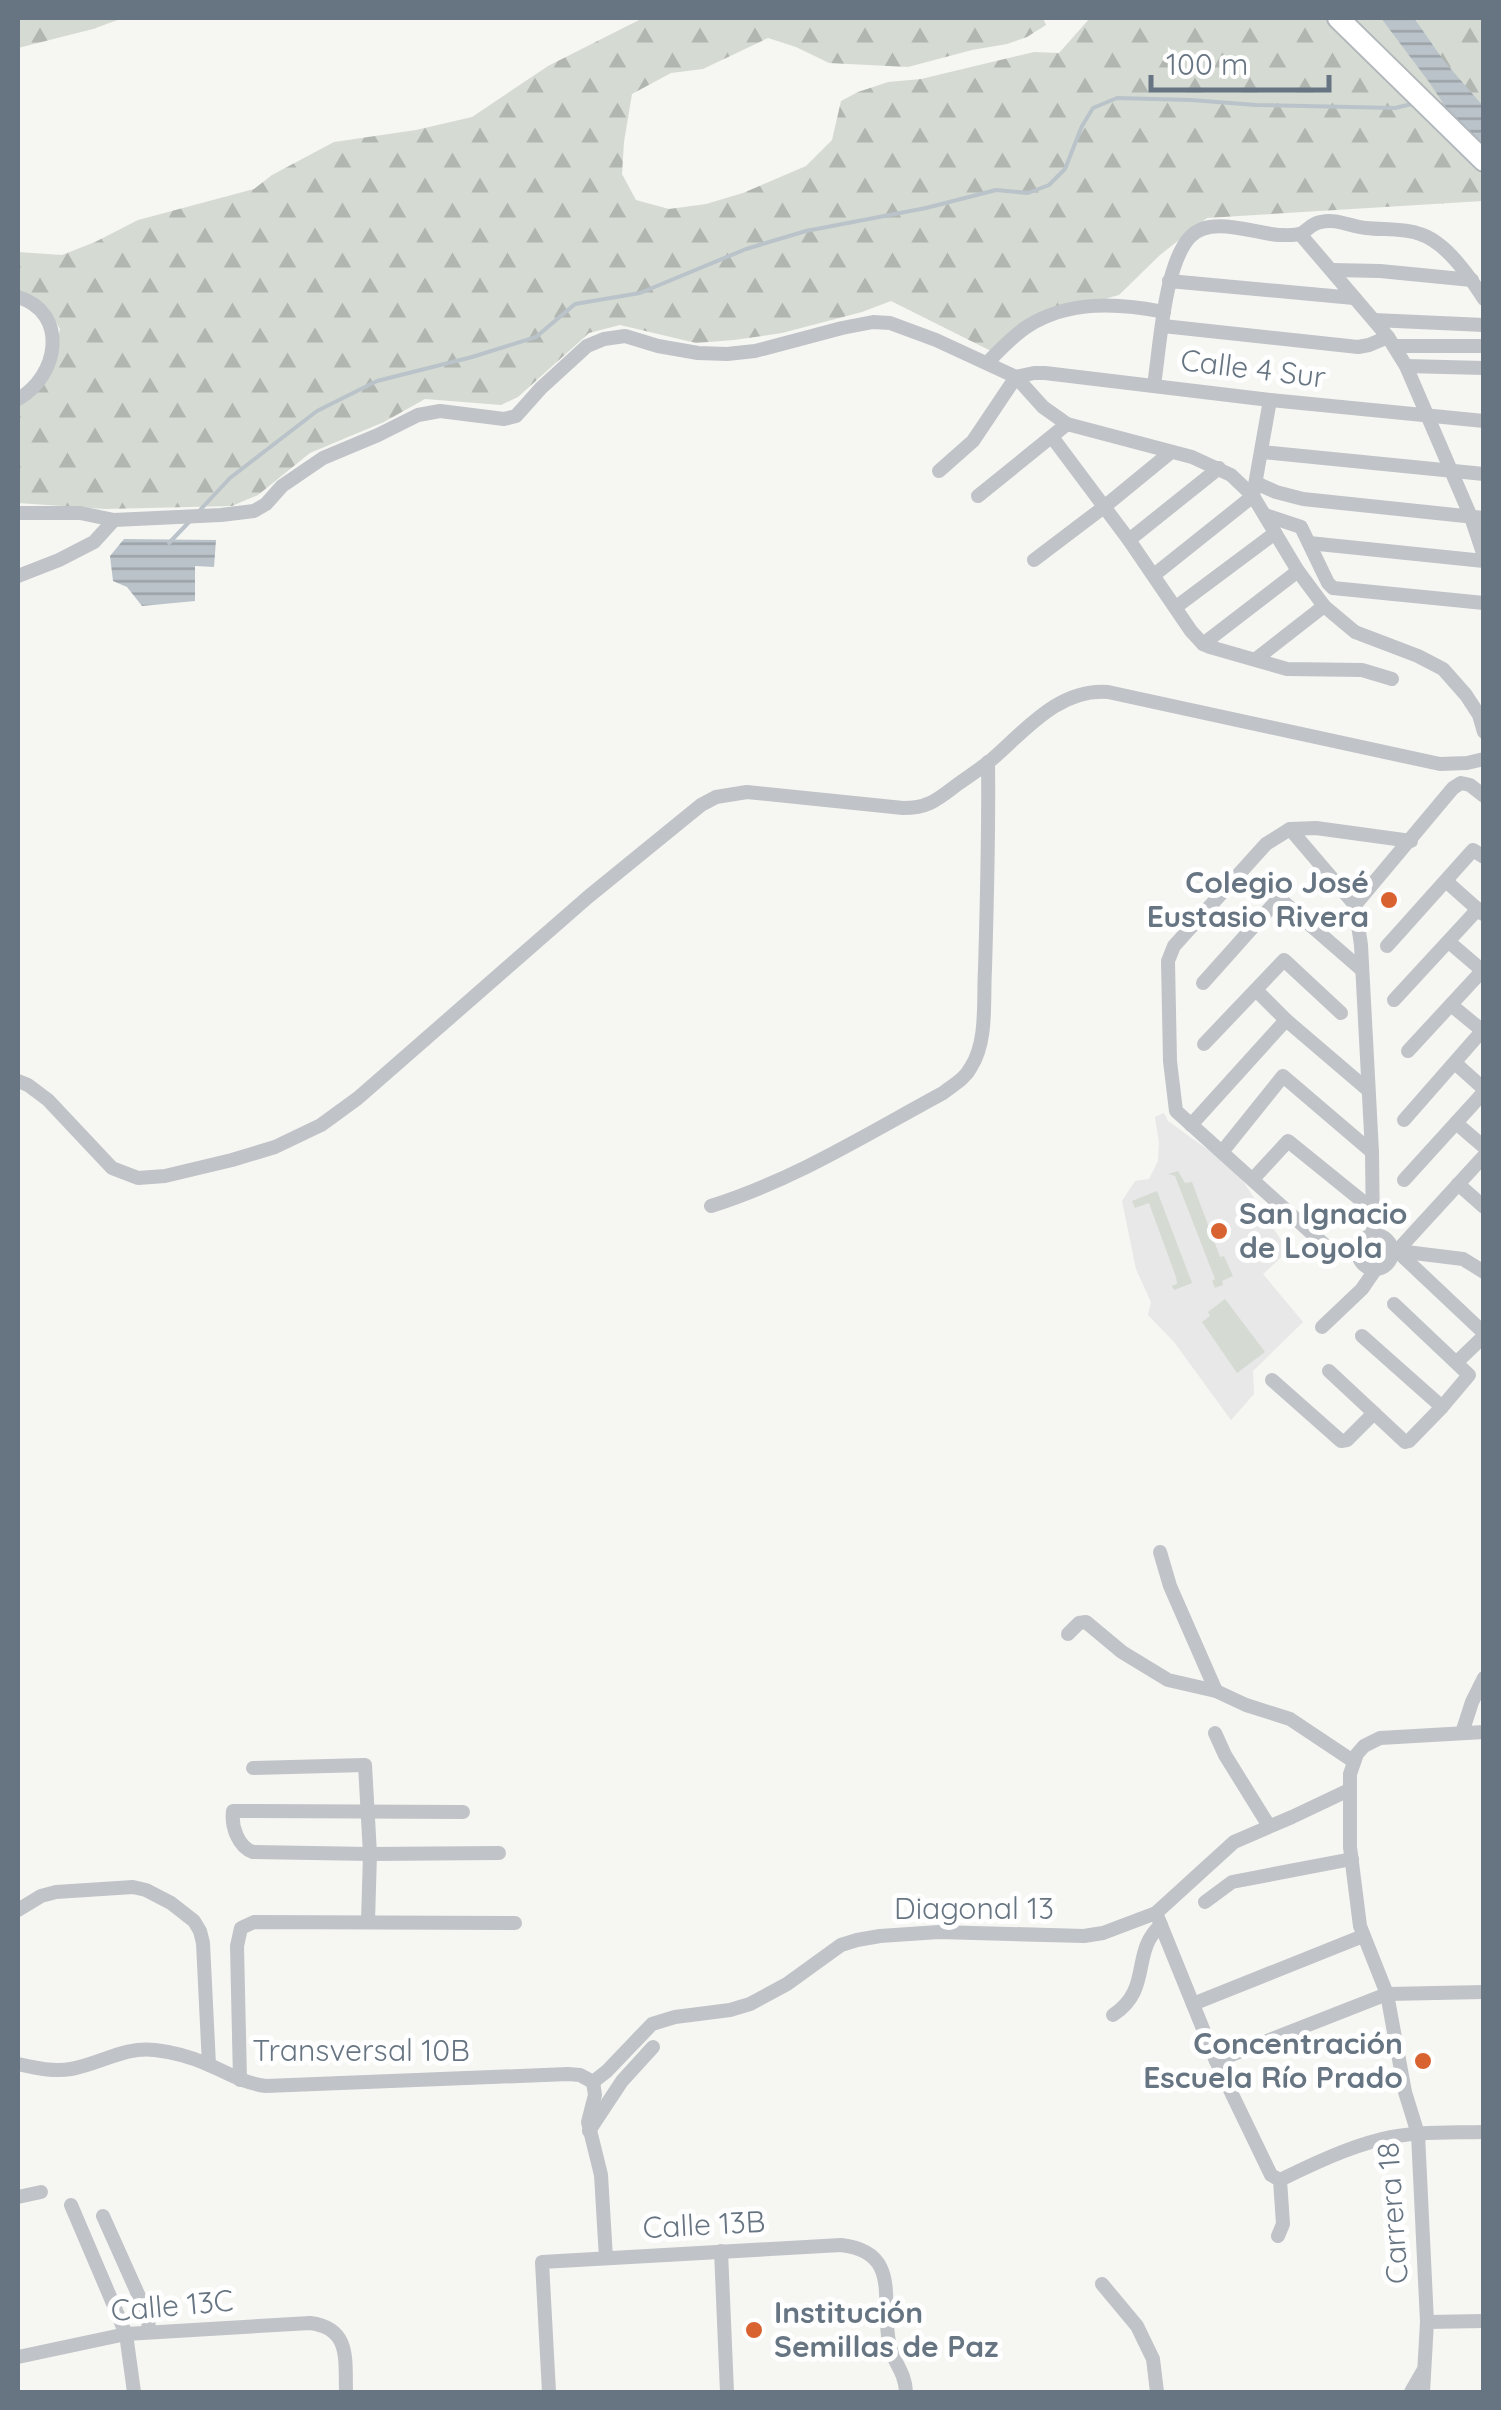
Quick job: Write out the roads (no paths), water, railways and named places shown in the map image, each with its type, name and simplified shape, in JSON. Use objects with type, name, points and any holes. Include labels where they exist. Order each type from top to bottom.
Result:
[{"type":"main road","points":[[1338,18],[1484,161]]},
{"type":"street","points":[[1154,386],[1169,281],[1183,247],[1201,228],[1300,234],[1326,220],[1423,234],[1436,242],[1472,280],[1484,299]]},
{"type":"street","points":[[1300,234],[1391,341],[1406,366],[1451,470],[1477,518],[1484,558],[1309,543]]},
{"type":"street","points":[[1332,270],[1472,280]]},
{"type":"street","points":[[1169,281],[1354,298]]},
{"type":"street","points":[[18,297],[44,313],[53,330],[52,350],[44,374],[18,399]]},
{"type":"street","points":[[987,363],[1020,332],[1050,315],[1105,304],[1132,306],[1164,319],[1358,347],[1391,341],[1484,346]]},
{"type":"street","points":[[1374,320],[1484,326]]},
{"type":"street","points":[[18,513],[80,513],[114,520],[254,511],[323,458],[418,414],[440,411],[504,419],[516,416],[587,346],[604,340],[626,336],[678,350],[727,354],[756,351],[873,322],[908,328],[1016,377],[1043,407],[1067,424],[1219,468],[1254,490],[1477,518]]},
{"type":"street","points":[[1406,366],[1484,368]]},
{"type":"street","name":"Calle 4 Sur","points":[[1016,377],[1045,373],[1484,421]]},
{"type":"street","points":[[938,471],[973,441],[1016,377]]},
{"type":"street","points":[[1270,400],[1254,490],[1298,572],[1324,606],[1355,632],[1443,669],[1481,711],[1484,732]]},
{"type":"street","points":[[978,496],[1067,424]]},
{"type":"street","points":[[1052,437],[1202,644],[1287,669],[1362,670],[1392,679]]},
{"type":"street","points":[[1034,560],[1171,452]]},
{"type":"street","points":[[1262,452],[1484,474]]},
{"type":"street","points":[[1129,540],[1219,468]]},
{"type":"street","points":[[1154,574],[1254,490]]},
{"type":"street","points":[[1304,499],[1301,527],[1333,588],[1484,603]]},
{"type":"street","points":[[1265,515],[1301,527]]},
{"type":"street","points":[[18,576],[94,542],[114,520]]},
{"type":"street","points":[[1176,607],[1275,534]]},
{"type":"street","points":[[1202,644],[1298,572]]},
{"type":"street","points":[[1256,659],[1324,606]]},
{"type":"street","points":[[18,1082],[48,1100],[112,1168],[138,1178],[164,1176],[276,1147],[321,1124],[358,1098],[588,897],[716,796],[747,792],[926,806],[988,762],[1030,725],[1078,695],[1100,692],[1440,764],[1484,759]]},
{"type":"street","points":[[711,1206],[804,1170],[943,1093],[972,1066],[979,1046],[983,1004],[988,762]]},
{"type":"street","points":[[1356,905],[1453,788],[1461,783],[1484,796]]},
{"type":"street","points":[[1358,1253],[1338,1254],[1326,1247],[1176,1111],[1166,974],[1174,946],[1266,844],[1290,829],[1316,828],[1411,841]]},
{"type":"street","points":[[1290,829],[1356,905],[1372,1152],[1373,1235]]},
{"type":"street","points":[[1387,946],[1473,850],[1484,857]]},
{"type":"street","points":[[1394,1000],[1481,912],[1446,882]]},
{"type":"street","points":[[1203,983],[1279,898],[1362,970]]},
{"type":"street","points":[[1408,1050],[1483,971],[1449,942]]},
{"type":"street","points":[[1204,1044],[1284,960],[1341,1013]]},
{"type":"street","points":[[1256,990],[1368,1090]]},
{"type":"street","points":[[1404,1120],[1483,1031],[1451,1005]]},
{"type":"street","points":[[1190,1124],[1286,1020]]},
{"type":"street","points":[[1404,1180],[1484,1091],[1455,1062]]},
{"type":"street","points":[[1222,1152],[1283,1076],[1372,1152]]},
{"type":"street","points":[[1456,1124],[1484,1148]]},
{"type":"street","points":[[1253,1179],[1288,1141],[1372,1209]]},
{"type":"street","points":[[1457,1362],[1484,1334],[1395,1251],[1386,1239],[1373,1235],[1364,1240],[1358,1253],[1361,1263],[1381,1269],[1390,1262],[1395,1251],[1484,1156]]},
{"type":"street","points":[[1458,1184],[1484,1207]]},
{"type":"street","points":[[1395,1251],[1463,1259],[1484,1272]]},
{"type":"street","points":[[1322,1327],[1375,1270]]},
{"type":"street","points":[[1329,1371],[1407,1442],[1442,1407],[1469,1377],[1468,1373],[1394,1304]]},
{"type":"street","points":[[1362,1336],[1442,1407]]},
{"type":"street","points":[[1272,1380],[1342,1441],[1374,1413]]},
{"type":"street","points":[[1160,1552],[1170,1586],[1216,1691]]},
{"type":"street","points":[[1068,1634],[1079,1623],[1086,1622],[1122,1652],[1168,1680],[1216,1691],[1290,1718],[1352,1761],[1364,1746],[1380,1738],[1484,1732]]},
{"type":"street","points":[[1462,1732],[1484,1678]]},
{"type":"street","points":[[1215,1733],[1269,1826]]},
{"type":"street","name":"Carrera 18","points":[[1352,1761],[1349,1790],[1357,1908],[1363,1936],[1386,1994],[1405,2092],[1418,2134],[1427,2322],[1423,2392]]},
{"type":"street","points":[[253,1768],[364,1765],[370,1854],[368,1921]]},
{"type":"street","points":[[1113,2015],[1133,1997],[1148,1939],[1158,1918],[1224,1849],[1349,1790]]},
{"type":"street","points":[[463,1812],[233,1811],[232,1821],[246,1850],[253,1852],[499,1853]]},
{"type":"street","points":[[1204,1902],[1232,1882],[1352,1859]]},
{"type":"street","points":[[18,1910],[56,1892],[133,1887],[171,1903],[194,1921],[203,1943],[208,2065]]},
{"type":"street","points":[[1158,1918],[1216,2061],[1270,2175],[1280,2180]]},
{"type":"street","name":"Diagonal 13","points":[[593,2082],[652,2024],[750,2004],[787,1984],[841,1945],[857,1940],[939,1932],[1084,1936],[1158,1918]]},
{"type":"street","points":[[240,2080],[237,1946],[241,1928],[254,1922],[515,1922]]},
{"type":"street","points":[[1193,2004],[1363,1936]]},
{"type":"street","points":[[1216,2061],[1386,1994],[1484,1992]]},
{"type":"street","points":[[589,2132],[622,2081],[653,2046]]},
{"type":"street","name":"Transversal 10B","points":[[18,2064],[69,2069],[119,2053],[152,2049],[266,2086],[568,2074],[593,2082]]},
{"type":"street","points":[[593,2082],[596,2095],[588,2115],[589,2132],[601,2175],[606,2258]]},
{"type":"street","points":[[1280,2180],[1384,2138],[1484,2132]]},
{"type":"street","points":[[1278,2236],[1283,2224],[1280,2180]]},
{"type":"street","points":[[18,2197],[41,2192]]},
{"type":"street","points":[[71,2205],[126,2334],[134,2392]]},
{"type":"street","points":[[103,2216],[146,2312],[150,2332]]},
{"type":"street","name":"Calle 13B","points":[[549,2392],[542,2262],[841,2245],[869,2252],[878,2260],[883,2272],[890,2346],[905,2379],[906,2392]]},
{"type":"street","points":[[721,2252],[727,2392]]},
{"type":"street","points":[[1102,2284],[1138,2326],[1153,2359],[1157,2392]]},
{"type":"street","points":[[1427,2322],[1484,2321]]},
{"type":"street","name":"Calle 13C","points":[[18,2356],[126,2334],[310,2323],[333,2329],[342,2344],[346,2392]]},
{"type":"street","name":"Carrera 18","points":[[1411,2392],[1424,2371]]},
{"type":"waterway","points":[[200,510],[230,478],[317,411],[377,381],[536,337],[575,304],[640,293],[746,249],[806,231],[996,190],[1028,193],[1049,185],[1065,169],[1093,108],[1117,98],[1395,108],[1416,103]]},
{"type":"waterway","points":[[169,543],[190,521]]},
{"type":"place","name":"Colegio José Eustasio Rivera","points":[[1389,900]]},
{"type":"place","name":"San Ignacio de Loyola","points":[[1219,1231]]},
{"type":"place","name":"Concentración Escuela Río Prado","points":[[1423,2061]]},
{"type":"place","name":"Institución Semillas de Paz","points":[[754,2330]]}]
